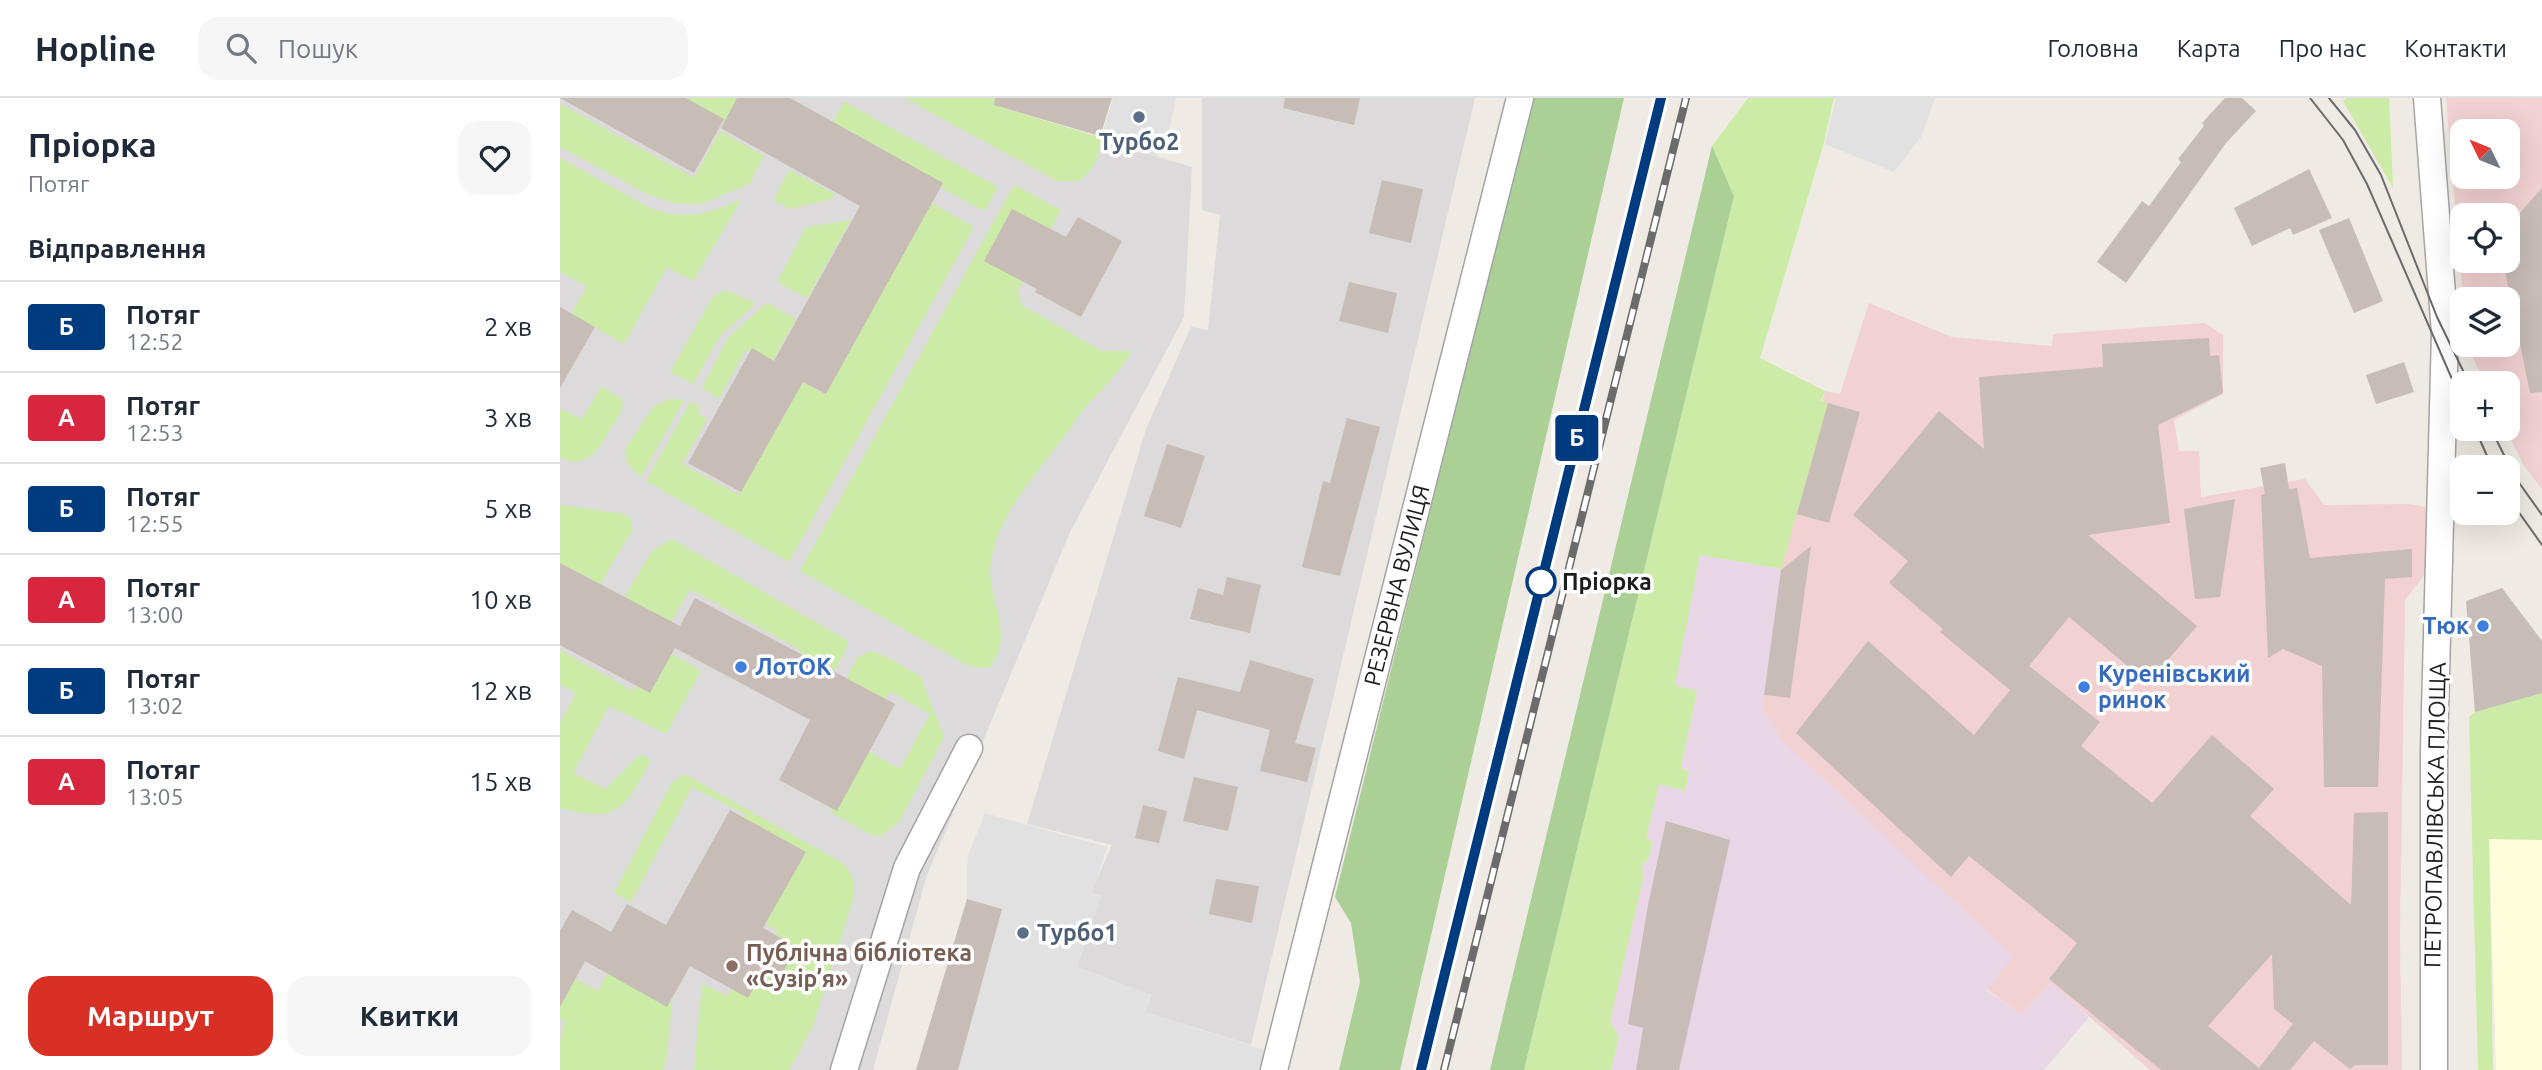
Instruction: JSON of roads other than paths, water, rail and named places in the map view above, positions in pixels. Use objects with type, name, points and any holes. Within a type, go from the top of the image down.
[{"type":"street","name":"РЕЗЕРВНА ВУЛИЦЯ","points":[[1273,1070],[1520,98]]},
{"type":"street","name":"ПЕТРОПАВЛІВСЬКА ПЛОЩА","points":[[2427,98],[2445,334],[2434,749],[2434,1070]]},
{"type":"street","points":[[844,1070],[907,868],[969,748]]},
{"type":"tram line","points":[[2310,98],[2343,140],[2367,184],[2450,374]]},
{"type":"tram line","points":[[2329,98],[2355,130],[2381,175],[2437,317],[2463,371]]},
{"type":"tram line","points":[[2480,441],[2487,455]]},
{"type":"tram line","points":[[2497,441],[2515,477],[2542,515]]},
{"type":"tram line","points":[[2520,514],[2542,545]]},
{"type":"railway","points":[[1421,1070],[1661,98]]},
{"type":"railway","points":[[1444,1070],[1686,98]]},
{"type":"train","name":"Б","points":[[1421,1070],[1661,98]]},
{"type":"place","name":"Турбо2","points":[[1139,117]]},
{"type":"place","name":"Пріорка","points":[[1541,582]]},
{"type":"place","name":"Тюк","points":[[2483,626]]},
{"type":"place","name":"ЛотОК","points":[[741,667]]},
{"type":"place","name":"Куренівський ринок","points":[[2084,687]]},
{"type":"place","name":"Турбо1","points":[[1023,933]]},
{"type":"place","name":"Публічна бібліотека «Сузір’я»","points":[[732,966]]}]
